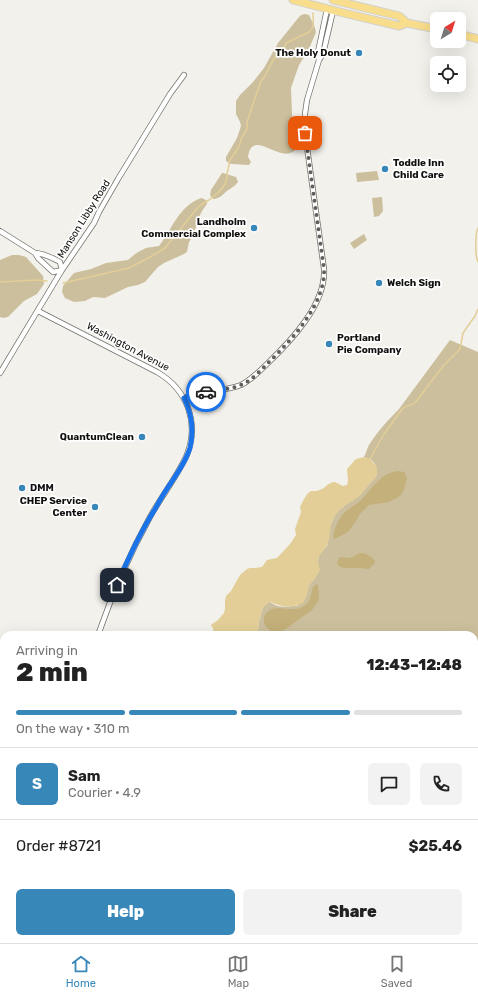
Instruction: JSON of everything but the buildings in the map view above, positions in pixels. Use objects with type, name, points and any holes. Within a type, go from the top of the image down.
[{"type":"main road","points":[[293,0],[399,26],[407,22]]},
{"type":"main road","points":[[330,10],[333,0],[399,16],[407,22],[430,27]]},
{"type":"main road","points":[[353,0],[388,10],[391,14]]},
{"type":"main road","points":[[466,36],[478,39]]},
{"type":"street","points":[[184,398],[237,386],[252,378],[292,339],[319,297],[324,280],[324,269],[305,133],[305,111],[318,60],[318,52],[330,10]]},
{"type":"street","name":"Manson Libby Road","points":[[0,372],[62,270],[94,223],[118,179],[170,94],[184,75]]},
{"type":"street","points":[[0,231],[35,253],[38,258],[53,272],[62,270],[60,262],[47,255],[35,253]]},
{"type":"street","name":"Washington Avenue","points":[[38,311],[169,379],[184,398],[192,421],[192,435],[189,451],[184,463],[155,508],[140,536],[117,585],[99,631]]},
{"type":"shaded area","points":[[305,14],[309,15],[316,32],[308,51],[299,65],[291,88],[295,150],[289,153],[282,153],[255,145],[251,149],[248,157],[251,162],[249,165],[231,164],[226,161],[226,157],[237,138],[241,126],[236,114],[236,101],[264,68],[278,43],[299,17]]},
{"type":"shaded area","points":[[377,171],[379,180],[357,182],[356,173]]},
{"type":"shaded area","points":[[222,173],[236,177],[238,182],[220,197],[213,199],[210,195],[211,190]]},
{"type":"shaded area","points":[[382,197],[383,211],[379,216],[374,217],[372,198]]},
{"type":"shaded area","points":[[201,198],[207,201],[207,204],[199,217],[193,236],[189,242],[187,252],[158,267],[145,282],[128,287],[105,298],[93,297],[85,301],[74,302],[65,298],[62,292],[63,286],[74,273],[91,269],[106,263],[128,260],[146,248],[159,246],[181,212],[187,206]]},
{"type":"shaded area","points":[[364,234],[367,240],[354,249],[350,243]]},
{"type":"shaded area","points":[[12,255],[26,257],[43,276],[44,284],[37,294],[24,301],[8,317],[3,318],[0,317],[0,260]]},
{"type":"shaded area","points":[[450,340],[478,352],[478,631],[257,631],[263,607],[269,602],[286,607],[297,606],[309,585],[315,578],[319,555],[327,546],[329,529],[337,512],[359,496],[377,475],[374,463],[364,457],[369,445],[383,426],[399,409]]},
{"type":"shaded area","points":[[364,457],[370,459],[377,467],[377,476],[361,494],[339,510],[334,517],[327,545],[318,558],[320,570],[309,585],[307,595],[303,603],[288,606],[269,602],[263,607],[257,631],[214,631],[211,625],[224,613],[226,596],[231,591],[240,575],[247,569],[262,567],[267,560],[277,558],[296,535],[295,529],[301,512],[300,507],[308,493],[324,488],[333,482],[343,486],[347,485],[347,469],[356,459]]},
{"type":"shaded area","points":[[397,471],[404,472],[407,478],[404,490],[400,496],[389,502],[369,505],[360,514],[348,532],[335,539],[333,537],[335,529],[343,514],[361,500],[377,482],[386,475]]},
{"type":"shaded area","points":[[360,553],[368,555],[375,561],[369,569],[346,568],[337,564],[340,557],[350,558]]},
{"type":"shaded area","points":[[317,584],[318,585],[319,600],[312,610],[282,631],[270,631],[266,627],[264,618],[267,612],[278,608],[296,609],[304,606],[309,600],[313,587]]},
{"type":"waterway","points":[[63,283],[129,268],[152,256],[165,248],[199,206],[219,192],[225,184],[230,160],[237,150],[247,129],[247,122],[261,81],[276,56],[284,50],[286,43],[311,30],[313,24],[313,13]]},
{"type":"waterway","points":[[478,228],[476,235],[476,255],[478,262]]},
{"type":"waterway","points":[[0,282],[37,280],[47,281]]},
{"type":"waterway","points":[[370,459],[384,434],[403,408],[415,403],[443,366],[460,349],[463,333],[478,309]]},
{"type":"way so far","points":[[206,392],[237,386],[252,378],[292,339],[306,319],[321,292],[324,280],[324,269],[317,210],[305,133]]},
{"type":"place","name":"The Holy Donut","points":[[359,53]]},
{"type":"place","name":"Toddle Inn Child Care","points":[[385,169]]},
{"type":"place","name":"Landholm Commercial Complex","points":[[254,228]]},
{"type":"place","name":"Welch Sign","points":[[379,283]]},
{"type":"place","name":"Portland Pie Company","points":[[329,344]]},
{"type":"place","name":"QuantumClean","points":[[142,437]]},
{"type":"place","name":"DMM","points":[[22,488]]},
{"type":"place","name":"CHEP Service Center","points":[[95,507]]},
{"type":"route","points":[[117,585],[132,551],[149,519],[184,463],[189,451],[192,439],[192,421],[184,398],[206,392]]}]
